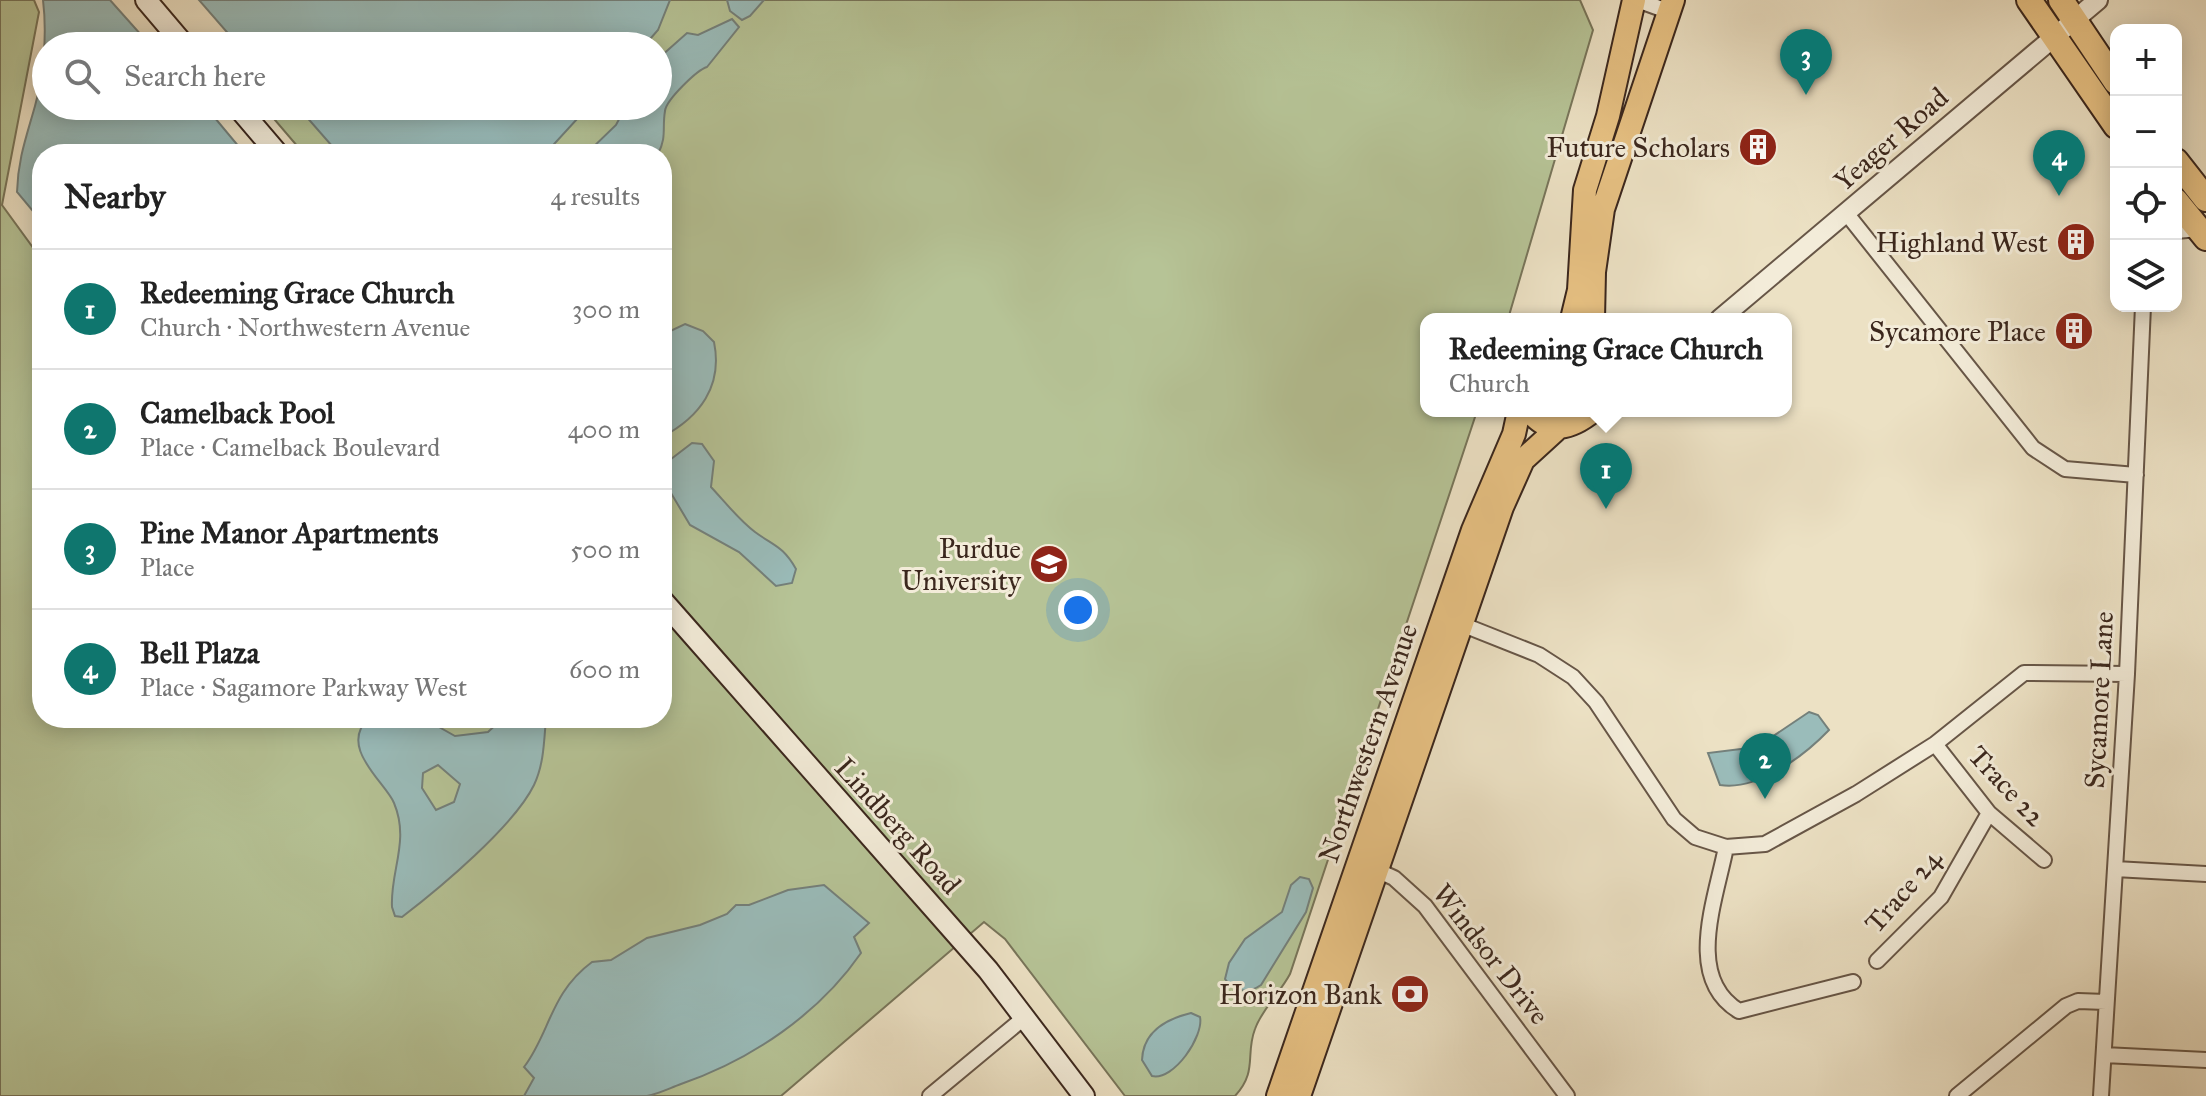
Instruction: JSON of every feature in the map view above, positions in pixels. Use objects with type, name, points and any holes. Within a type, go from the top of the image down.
[{"type":"highway","points":[[2029,0],[2110,118]]},
{"type":"highway","points":[[2067,10],[2110,73]]},
{"type":"highway","points":[[2182,168],[2206,199]]},
{"type":"highway","points":[[2182,212],[2193,233]]},
{"type":"main road","points":[[146,0],[173,32]]},
{"type":"main road","points":[[1573,313],[1579,290],[1585,190],[1608,116],[1635,0]]},
{"type":"main road","points":[[1593,313],[1594,272],[1603,209],[1671,6]]},
{"type":"main road","points":[[249,120],[269,144]]},
{"type":"main road","name":"Northwestern Avenue","points":[[1299,1096],[1368,866],[1450,625],[1495,473],[1514,434],[1518,417]]},
{"type":"main road","points":[[1536,417],[1543,424],[1558,428]]},
{"type":"main road","name":"Northwestern Avenue","points":[[1450,625],[1520,466],[1533,448],[1558,428],[1574,424],[1584,417]]},
{"type":"main road","name":"Lindberg Road","points":[[672,611],[913,883],[1025,1017],[1084,1096]]},
{"type":"main road","name":"Northwestern Avenue","points":[[1278,1096],[1368,866]]},
{"type":"street","points":[[1635,0],[1671,6]]},
{"type":"street","name":"Yeager Road","points":[[1727,313],[2053,38],[2067,10],[2098,0]]},
{"type":"street","points":[[1847,214],[2033,448],[2065,469],[2136,475]]},
{"type":"street","name":"Sycamore Lane","points":[[2101,1096],[2127,674],[2143,312]]},
{"type":"street","points":[[1450,625],[1502,647],[1507,644],[1552,662],[1573,677],[1596,702],[1674,819],[1695,837],[1726,847],[1765,844],[1897,770],[1935,744],[2024,673],[2127,674]]},
{"type":"street","name":"Trace 22","points":[[1935,744],[1989,813],[2044,860]]},
{"type":"street","name":"Trace 24","points":[[1877,961],[1941,897],[1989,813]]},
{"type":"street","points":[[1726,847],[1707,963],[1716,993],[1739,1011],[1853,982]]},
{"type":"street","name":"Windsor Drive","points":[[1368,866],[1409,890],[1425,906],[1567,1096]]},
{"type":"street","points":[[2115,869],[2206,874]]},
{"type":"street","points":[[1957,1096],[2066,1006],[2078,1001],[2106,1002]]},
{"type":"street","points":[[930,1096],[1025,1017]]},
{"type":"street","points":[[2104,1055],[2206,1060]]},
{"type":"green space","name":"Purdue University","points":[[0,0],[34,0],[39,12],[35,32],[32,32],[32,49],[2,205],[32,246],[32,728],[672,728],[672,144],[295,144],[275,120],[672,120],[672,32],[635,32],[665,0],[1580,0],[1593,30],[1510,313],[1420,313],[1420,417],[1475,417],[1290,974],[1258,1022],[1252,1038],[1249,1071],[1235,1096],[1125,1096],[1005,939],[984,922],[781,1096],[0,1096]]},
{"type":"water","points":[[43,0],[110,0],[139,32],[45,32]]},
{"type":"water","points":[[199,0],[670,0],[656,32],[227,32]]},
{"type":"water","points":[[727,0],[764,0],[750,16],[742,20],[730,11]]},
{"type":"water","points":[[732,19],[739,27],[707,67],[672,99],[672,46],[687,33],[698,35]]},
{"type":"water","points":[[32,117],[32,120],[217,120],[237,144],[32,144],[32,210],[17,192],[21,159]]},
{"type":"water","points":[[309,120],[576,120],[554,144],[330,144]]},
{"type":"water","points":[[619,120],[664,120],[661,144],[596,144]]},
{"type":"water","points":[[685,324],[703,331],[714,342],[716,358],[712,386],[706,398],[698,410],[672,431],[672,330]]},
{"type":"water","points":[[692,443],[702,444],[714,461],[711,487],[743,522],[791,561],[796,569],[792,583],[776,586],[739,552],[690,525],[672,495],[672,458]]},
{"type":"water","points":[[1809,712],[1818,715],[1829,730],[1807,750],[1765,777],[1750,783],[1720,785],[1708,753],[1757,747]]},
{"type":"water","points":[[362,728],[441,728],[455,736],[488,732],[492,728],[545,728],[540,769],[524,801],[475,856],[402,917],[395,916],[392,907],[400,843],[398,817],[394,803],[366,764],[358,741]],"holes":[[[438,765],[460,784],[454,802],[436,810],[422,788],[423,773]]]},
{"type":"water","points":[[1300,877],[1309,879],[1313,888],[1306,912],[1261,985],[1246,990],[1233,987],[1225,979],[1229,963],[1245,939],[1282,912],[1291,885]]},
{"type":"water","points":[[824,885],[869,923],[854,937],[861,953],[825,996],[782,1032],[733,1062],[647,1096],[524,1096],[534,1078],[524,1067],[567,987],[592,962],[611,960],[647,938],[700,925],[727,914],[736,905],[749,905],[788,890]]},
{"type":"water","points":[[1191,1013],[1200,1017],[1200,1025],[1186,1056],[1169,1072],[1152,1076],[1142,1060],[1151,1034],[1165,1023]]},
{"type":"place","name":"Pine Manor Apartments","points":[[1806,95]]},
{"type":"place","name":"Future Scholars","points":[[1758,147]]},
{"type":"place","name":"Bell Plaza","points":[[2059,196]]},
{"type":"place","name":"Highland West","points":[[2076,242]]},
{"type":"place","name":"Sycamore Place","points":[[2074,331]]},
{"type":"place","name":"Redeeming Grace Church","points":[[1606,509]]},
{"type":"place","name":"Purdue University","points":[[1049,564]]},
{"type":"place","name":"Camelback Pool","points":[[1765,799]]},
{"type":"place","name":"Horizon Bank","points":[[1410,994]]}]
